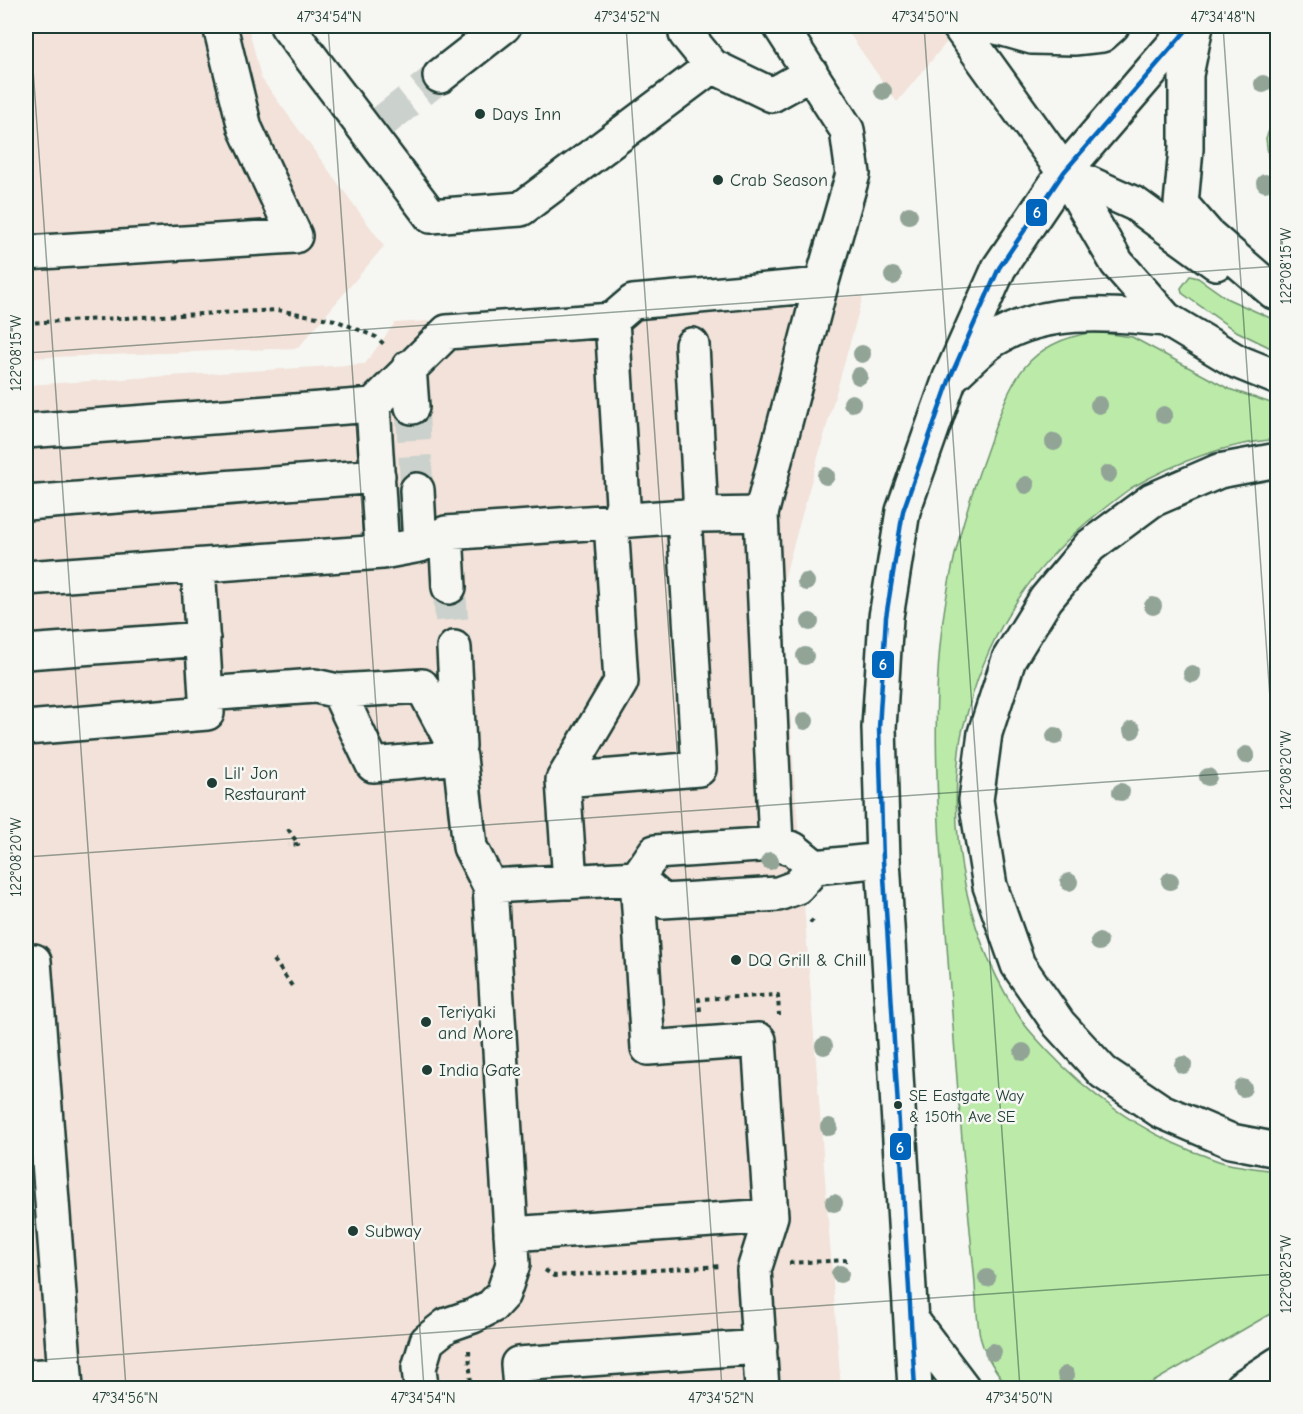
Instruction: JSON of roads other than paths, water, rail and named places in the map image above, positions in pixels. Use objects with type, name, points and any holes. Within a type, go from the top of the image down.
[{"type":"main road","points":[[26,253],[295,236],[245,128],[220,26]]},
{"type":"main road","points":[[287,26],[375,127],[431,216],[521,209],[712,66]]},
{"type":"main road","points":[[440,76],[504,26]]},
{"type":"main road","points":[[776,844],[761,514],[821,285],[853,174],[847,130],[780,26]]},
{"type":"main road","points":[[959,26],[1064,172],[1117,262],[1166,319],[1236,361],[1278,378]]},
{"type":"main road","points":[[993,26],[1032,37],[1074,38],[1102,35],[1112,26]]},
{"type":"main road","points":[[915,1389],[883,860],[879,728],[886,617],[903,511],[950,378],[999,268],[1064,172],[1190,26]]},
{"type":"main road","points":[[1196,26],[1186,75],[1186,148],[1181,204],[1208,235],[1276,292]]},
{"type":"main road","points":[[686,33],[712,66],[772,95],[811,73]]},
{"type":"main road","points":[[1064,172],[1135,204],[1213,262],[1276,292]]},
{"type":"main road","points":[[26,431],[373,405],[447,332],[612,320],[633,302],[821,285]]},
{"type":"main road","points":[[950,378],[994,339],[1029,324],[1063,315],[1122,315],[1166,319]]},
{"type":"main road","points":[[570,882],[563,780],[621,682],[612,537],[623,504],[612,320]]},
{"type":"main road","points":[[563,780],[699,769],[692,516],[692,345]]},
{"type":"main road","points":[[410,367],[412,407]]},
{"type":"main road","points":[[373,405],[382,552]]},
{"type":"main road","points":[[1278,460],[1219,471],[1152,500],[1090,546],[1046,599],[1009,659],[986,733],[976,800],[990,886],[1018,965],[1059,1024],[1103,1072],[1161,1111],[1231,1141],[1278,1150]]},
{"type":"main road","points":[[26,503],[378,476]]},
{"type":"main road","points":[[417,490],[450,587]]},
{"type":"main road","points":[[26,578],[382,552],[433,539],[618,521],[761,514]]},
{"type":"main road","points":[[26,728],[207,713],[198,566]]},
{"type":"main road","points":[[26,652],[203,639]]},
{"type":"main road","points":[[409,1387],[419,1368],[427,1341],[447,1325],[473,1316],[492,1306],[503,1294],[513,1263],[490,886],[470,846],[460,757],[454,648]]},
{"type":"main road","points":[[206,694],[315,686],[338,691],[422,686],[460,757]]},
{"type":"main road","points":[[338,691],[373,765],[460,757]]},
{"type":"main road","points":[[762,1389],[754,1270],[771,1216],[759,1040],[648,1048],[637,878],[655,852],[776,844],[794,849],[815,867]]},
{"type":"main road","points":[[490,886],[637,878],[663,901],[755,896],[778,894],[797,887],[815,867],[883,860]]},
{"type":"main road","points":[[26,1377],[66,1382],[31,999],[34,960]]},
{"type":"main road","points":[[511,1233],[771,1216]]},
{"type":"main road","points":[[911,1319],[963,1389]]},
{"type":"main road","points":[[520,1389],[518,1364],[760,1347]]},
{"type":"main road","points":[[1241,1389],[1278,1364]]},
{"type":"tunnel","points":[[382,122],[440,76]]},
{"type":"tunnel","points":[[412,407],[417,490]]},
{"type":"tunnel","points":[[449,587],[454,648]]},
{"type":"place","name":"Days Inn","points":[[480,114]]},
{"type":"place","name":"Crab Season","points":[[718,180]]},
{"type":"place","name":"Lil' Jon Restaurant","points":[[212,783]]},
{"type":"place","name":"DQ Grill & Chill","points":[[736,960]]},
{"type":"place","name":"Teriyaki and More","points":[[426,1022]]},
{"type":"place","name":"India Gate","points":[[427,1070]]},
{"type":"place","name":"SE Eastgate Way & 150th Ave SE","points":[[898,1105]]},
{"type":"place","name":"Subway","points":[[353,1231]]}]
